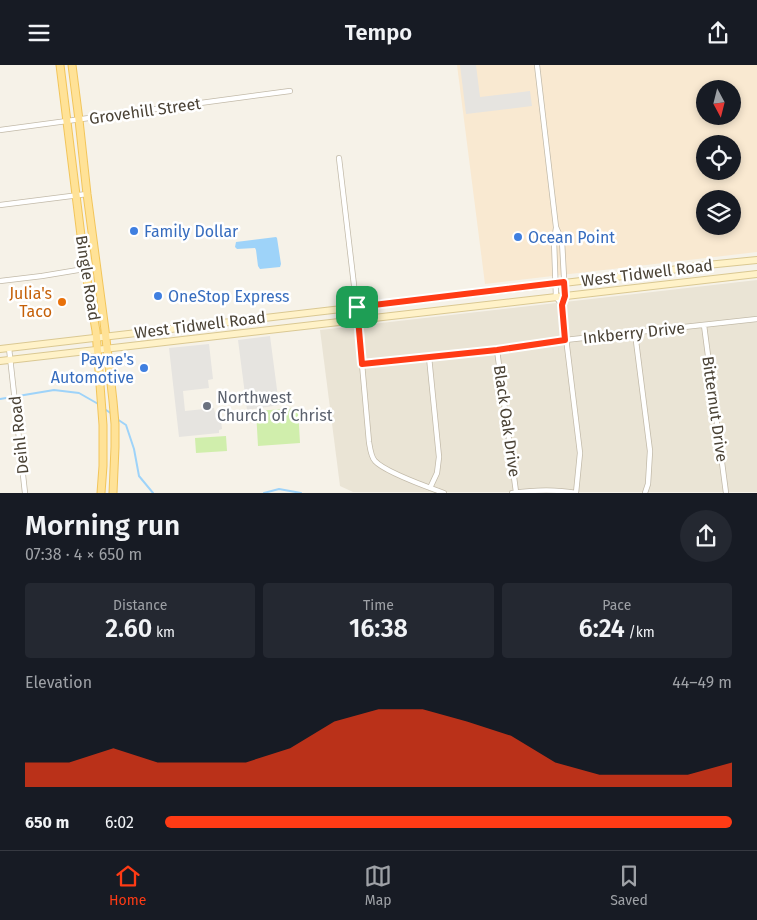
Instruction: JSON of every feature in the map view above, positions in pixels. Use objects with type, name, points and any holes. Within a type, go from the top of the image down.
[{"type":"main road","name":"Bingle Road","points":[[60,65],[85,268],[96,338],[101,390],[103,432],[101,493]]},
{"type":"main road","name":"Bingle Road","points":[[72,65],[113,401],[115,435],[113,493]]},
{"type":"main road","name":"West Tidwell Road","points":[[0,349],[757,260]]},
{"type":"main road","points":[[696,266],[699,280]]},
{"type":"main road","name":"West Tidwell Road","points":[[0,361],[757,274]]},
{"type":"main road","points":[[265,317],[266,330]]},
{"type":"main road","points":[[198,325],[200,338]]},
{"type":"main road","points":[[103,466],[114,467]]},
{"type":"street","points":[[537,65],[556,227],[554,241],[556,297],[562,305]]},
{"type":"street","name":"Grovehill Street","points":[[0,130],[290,91]]},
{"type":"street","points":[[339,158],[357,307],[369,443],[374,460],[383,467],[444,493]]},
{"type":"street","points":[[0,205],[87,194]]},
{"type":"street","points":[[512,493],[543,490],[576,492],[580,453],[562,305],[565,296],[562,241],[556,227]]},
{"type":"street","points":[[0,281],[96,267]]},
{"type":"street","name":"Inkberry Drive","points":[[362,364],[757,319]]},
{"type":"street","name":"Bitternut Drive","points":[[704,325],[726,493]]},
{"type":"street","points":[[635,333],[650,451],[648,484],[645,493]]},
{"type":"street","name":"Deihl Road","points":[[9,348],[25,493]]},
{"type":"street","name":"Black Oak Drive","points":[[497,350],[516,492]]},
{"type":"street","points":[[429,357],[439,457],[437,473],[430,488]]},
{"type":"shaded area","points":[[457,65],[757,65],[757,252],[485,284]]},
{"type":"shaded area","points":[[460,65],[476,65],[480,97],[530,91],[532,106],[466,114]]},
{"type":"shaded area","points":[[757,280],[757,492],[353,492],[340,486],[320,330]]},
{"type":"shaded area","points":[[270,336],[279,405],[247,410],[238,340]]},
{"type":"shaded area","points":[[209,344],[213,379],[208,380],[209,388],[183,391],[185,411],[214,408],[215,413],[220,412],[222,429],[219,430],[219,433],[179,437],[169,348]]},
{"type":"green space","points":[[298,408],[300,443],[258,446],[256,411]]},
{"type":"green space","points":[[226,436],[227,451],[196,453],[195,438]]},
{"type":"water","points":[[276,237],[280,267],[260,269],[255,248],[237,249],[235,247],[236,242]]},
{"type":"waterway","points":[[0,399],[54,390],[79,393],[100,405]]},
{"type":"waterway","points":[[103,408],[112,414]]},
{"type":"waterway","points":[[117,419],[126,425],[134,449],[139,476],[153,493]]},
{"type":"waterway","points":[[264,493],[279,489],[301,493]]},
{"type":"place","name":"Family Dollar","points":[[134,231]]},
{"type":"place","name":"Ocean Point","points":[[518,237]]},
{"type":"place","name":"OneStop Express","points":[[158,296]]},
{"type":"place","name":"Julia's Taco","points":[[62,302]]},
{"type":"place","name":"Payne's Automotive","points":[[144,368]]},
{"type":"place","name":"Northwest Church of Christ","points":[[207,406]]},
{"type":"route","points":[[564,282],[565,296],[562,305],[565,340],[497,350],[362,364],[357,307],[564,282]]}]
